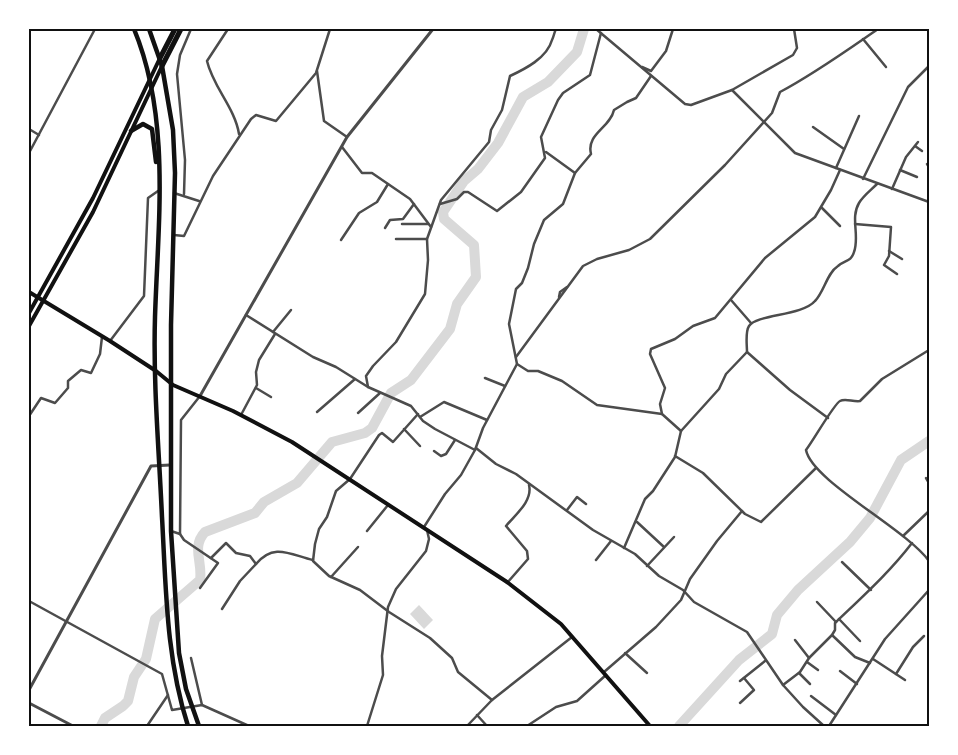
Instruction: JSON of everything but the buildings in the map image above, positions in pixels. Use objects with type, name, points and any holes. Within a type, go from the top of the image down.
[{"type":"highway","points":[[134,29],[149,77],[157,123],[156,371],[166,595],[174,671],[188,726]]},
{"type":"highway","points":[[149,29],[162,66],[173,130],[174,235],[171,325],[173,385],[170,465],[171,531],[182,671],[199,726]]},
{"type":"highway","points":[[160,58],[175,29]]},
{"type":"highway","points":[[162,66],[181,29]]},
{"type":"highway","points":[[131,131],[143,124],[152,129],[158,191]]},
{"type":"main road","points":[[29,313],[93,198],[149,77],[160,58]]},
{"type":"main road","points":[[29,326],[97,203],[162,66]]},
{"type":"main road","points":[[29,292],[110,341],[156,371],[173,385],[241,415],[315,456],[507,583],[550,615],[605,673],[650,726]]},
{"type":"street","points":[[29,153],[95,29]]},
{"type":"street","points":[[184,194],[185,160],[178,74],[180,55],[191,29]]},
{"type":"street","points":[[228,29],[207,61],[214,82],[237,124],[239,135]]},
{"type":"street","points":[[174,235],[184,236],[199,201],[239,135],[256,115],[276,122],[317,69],[330,29]]},
{"type":"street","points":[[200,588],[218,563],[194,544],[184,540],[180,534],[181,420],[200,396],[347,137],[433,29]]},
{"type":"street","points":[[368,387],[366,376],[396,342],[425,294],[428,260],[427,239],[440,204],[453,183],[489,142],[491,130],[502,110],[510,76],[528,68],[543,54],[552,41],[556,29]]},
{"type":"street","points":[[596,29],[685,104],[691,106],[732,90],[793,55],[797,48],[794,29]]},
{"type":"street","points":[[640,67],[651,71],[666,51],[673,29]]},
{"type":"street","points":[[516,357],[584,266],[590,262],[629,250],[650,239],[725,165],[772,112],[780,92],[804,80],[820,67],[878,29]]},
{"type":"street","points":[[440,204],[457,199],[464,192],[468,192],[497,211],[521,192],[546,158],[541,137],[563,93],[590,75],[601,33]]},
{"type":"street","points":[[863,39],[886,67]]},
{"type":"street","points":[[863,179],[908,87],[929,66]]},
{"type":"street","points":[[317,69],[324,121],[347,137]]},
{"type":"street","points":[[367,726],[383,675],[382,656],[389,612],[388,607],[396,589],[426,551],[429,539],[425,529],[476,449],[487,420],[517,364],[509,324],[516,289],[522,282],[528,268],[534,244],[544,220],[563,204],[575,173],[588,160],[591,154],[589,146],[591,141],[612,117],[614,110],[636,98],[651,76]]},
{"type":"street","points":[[732,90],[795,153],[929,202]]},
{"type":"street","points":[[836,168],[859,116]]},
{"type":"street","points":[[813,127],[844,149]]},
{"type":"street","points":[[29,129],[39,135]]},
{"type":"street","points":[[892,189],[906,157],[918,142]]},
{"type":"street","points":[[915,146],[922,151]]},
{"type":"street","points":[[342,147],[362,173],[372,173],[414,204],[431,227]]},
{"type":"street","points":[[546,152],[575,173]]},
{"type":"street","points":[[662,414],[660,404],[665,388],[650,354],[651,349],[675,339],[693,326],[712,320],[765,258],[806,227],[822,208],[840,170]]},
{"type":"street","points":[[900,170],[917,177]]},
{"type":"street","points":[[341,240],[359,213],[377,202],[388,184]]},
{"type":"street","points":[[624,548],[627,537],[637,522],[645,499],[653,491],[675,456],[680,430],[719,389],[726,374],[747,352],[747,328],[751,323],[774,315],[784,316],[815,301],[837,266],[848,262],[852,256],[856,240],[854,215],[860,201],[877,184]]},
{"type":"street","points":[[110,341],[144,296],[148,198],[158,191]]},
{"type":"street","points":[[174,192],[184,194],[199,201]]},
{"type":"street","points":[[385,228],[390,220],[403,219],[414,204]]},
{"type":"street","points":[[822,208],[840,226]]},
{"type":"street","points":[[402,224],[429,224]]},
{"type":"street","points":[[855,224],[891,227],[889,256],[884,265],[897,274]]},
{"type":"street","points":[[396,239],[427,239]]},
{"type":"street","points":[[889,251],[902,260]]},
{"type":"street","points":[[731,300],[751,323]]},
{"type":"street","points":[[241,415],[256,388],[258,379],[256,372],[259,360],[274,333],[291,310]]},
{"type":"street","points":[[246,315],[368,387],[411,406],[419,416],[435,429],[454,440],[476,449],[496,464],[516,474],[683,590],[694,602],[747,632],[754,639],[765,661],[783,685],[824,726]]},
{"type":"street","points":[[29,416],[41,398],[55,403],[68,388],[68,381],[81,370],[92,374],[100,354],[102,337]]},
{"type":"street","points":[[929,350],[882,379],[860,401],[840,401],[834,406],[806,450],[807,456],[816,468],[912,543],[929,561]]},
{"type":"street","points":[[747,352],[790,390],[828,418]]},
{"type":"street","points":[[517,364],[528,371],[538,371],[562,381],[598,405],[662,414],[680,430]]},
{"type":"street","points":[[485,378],[505,386]]},
{"type":"street","points":[[317,412],[355,379]]},
{"type":"street","points":[[256,388],[271,397]]},
{"type":"street","points":[[358,412],[380,393]]},
{"type":"street","points":[[313,560],[319,529],[327,517],[336,491],[350,479],[379,435],[382,433],[393,442],[419,416],[444,402],[487,420]]},
{"type":"street","points":[[404,429],[420,446]]},
{"type":"street","points":[[434,451],[441,456],[446,454],[454,440]]},
{"type":"street","points":[[675,456],[703,473],[742,511],[761,522],[816,468]]},
{"type":"street","points":[[29,690],[64,622],[151,466],[170,465]]},
{"type":"street","points":[[926,478],[929,483]]},
{"type":"street","points":[[507,583],[528,558],[527,551],[506,526],[527,500],[530,490],[529,484]]},
{"type":"street","points":[[567,510],[577,497],[586,504]]},
{"type":"street","points":[[367,531],[388,504]]},
{"type":"street","points":[[527,726],[556,708],[577,701],[626,653],[656,627],[681,600],[683,590],[717,541],[742,511]]},
{"type":"street","points":[[903,536],[929,511]]},
{"type":"street","points":[[637,522],[664,547]]},
{"type":"street","points":[[171,531],[180,534]]},
{"type":"street","points":[[646,566],[674,537]]},
{"type":"street","points":[[596,560],[611,541]]},
{"type":"street","points":[[211,558],[226,543],[236,553],[250,556],[256,564]]},
{"type":"street","points":[[783,685],[799,673],[808,660],[832,635],[838,620],[871,590],[912,543]]},
{"type":"street","points":[[331,578],[358,547]]},
{"type":"street","points":[[222,609],[240,581],[264,555],[281,552],[313,560],[331,578],[360,590],[437,644],[452,658],[458,672],[492,700]]},
{"type":"street","points":[[842,562],[871,590]]},
{"type":"street","points":[[829,726],[885,639],[929,590]]},
{"type":"street","points":[[29,601],[64,622],[162,674],[172,710],[202,705],[249,726]]},
{"type":"street","points":[[817,602],[860,642]]},
{"type":"street","points":[[832,635],[856,657],[870,663]]},
{"type":"street","points":[[896,674],[913,647],[924,636]]},
{"type":"street","points":[[467,726],[492,700],[572,637]]},
{"type":"street","points":[[795,640],[808,660],[818,670]]},
{"type":"street","points":[[626,653],[647,673]]},
{"type":"street","points":[[191,658],[202,705]]},
{"type":"street","points":[[873,659],[905,680]]},
{"type":"street","points":[[740,681],[765,661]]},
{"type":"street","points":[[638,671],[641,668]]},
{"type":"street","points":[[840,671],[857,684]]},
{"type":"street","points":[[799,673],[810,684]]},
{"type":"street","points":[[740,702],[754,690],[744,678]]},
{"type":"street","points":[[147,726],[168,695]]},
{"type":"street","points":[[811,696],[836,715]]},
{"type":"street","points":[[29,703],[73,726]]},
{"type":"street","points":[[477,716],[487,726]]},
{"type":"shaded area","points":[[419,605],[433,620],[424,629],[410,614]]},
{"type":"waterway","points":[[101,726],[105,718],[128,701],[134,677],[146,659],[155,619],[200,580],[198,549],[205,532],[255,513],[264,502],[297,483],[332,442],[365,433],[372,428],[391,393],[411,380],[450,329],[457,304],[476,277],[474,245],[444,219],[443,212],[464,181],[478,169],[498,143],[523,97],[548,82],[577,52],[584,29]]},
{"type":"waterway","points":[[679,726],[739,660],[772,634],[777,615],[798,590],[850,542],[870,518],[901,460],[929,441]]}]
